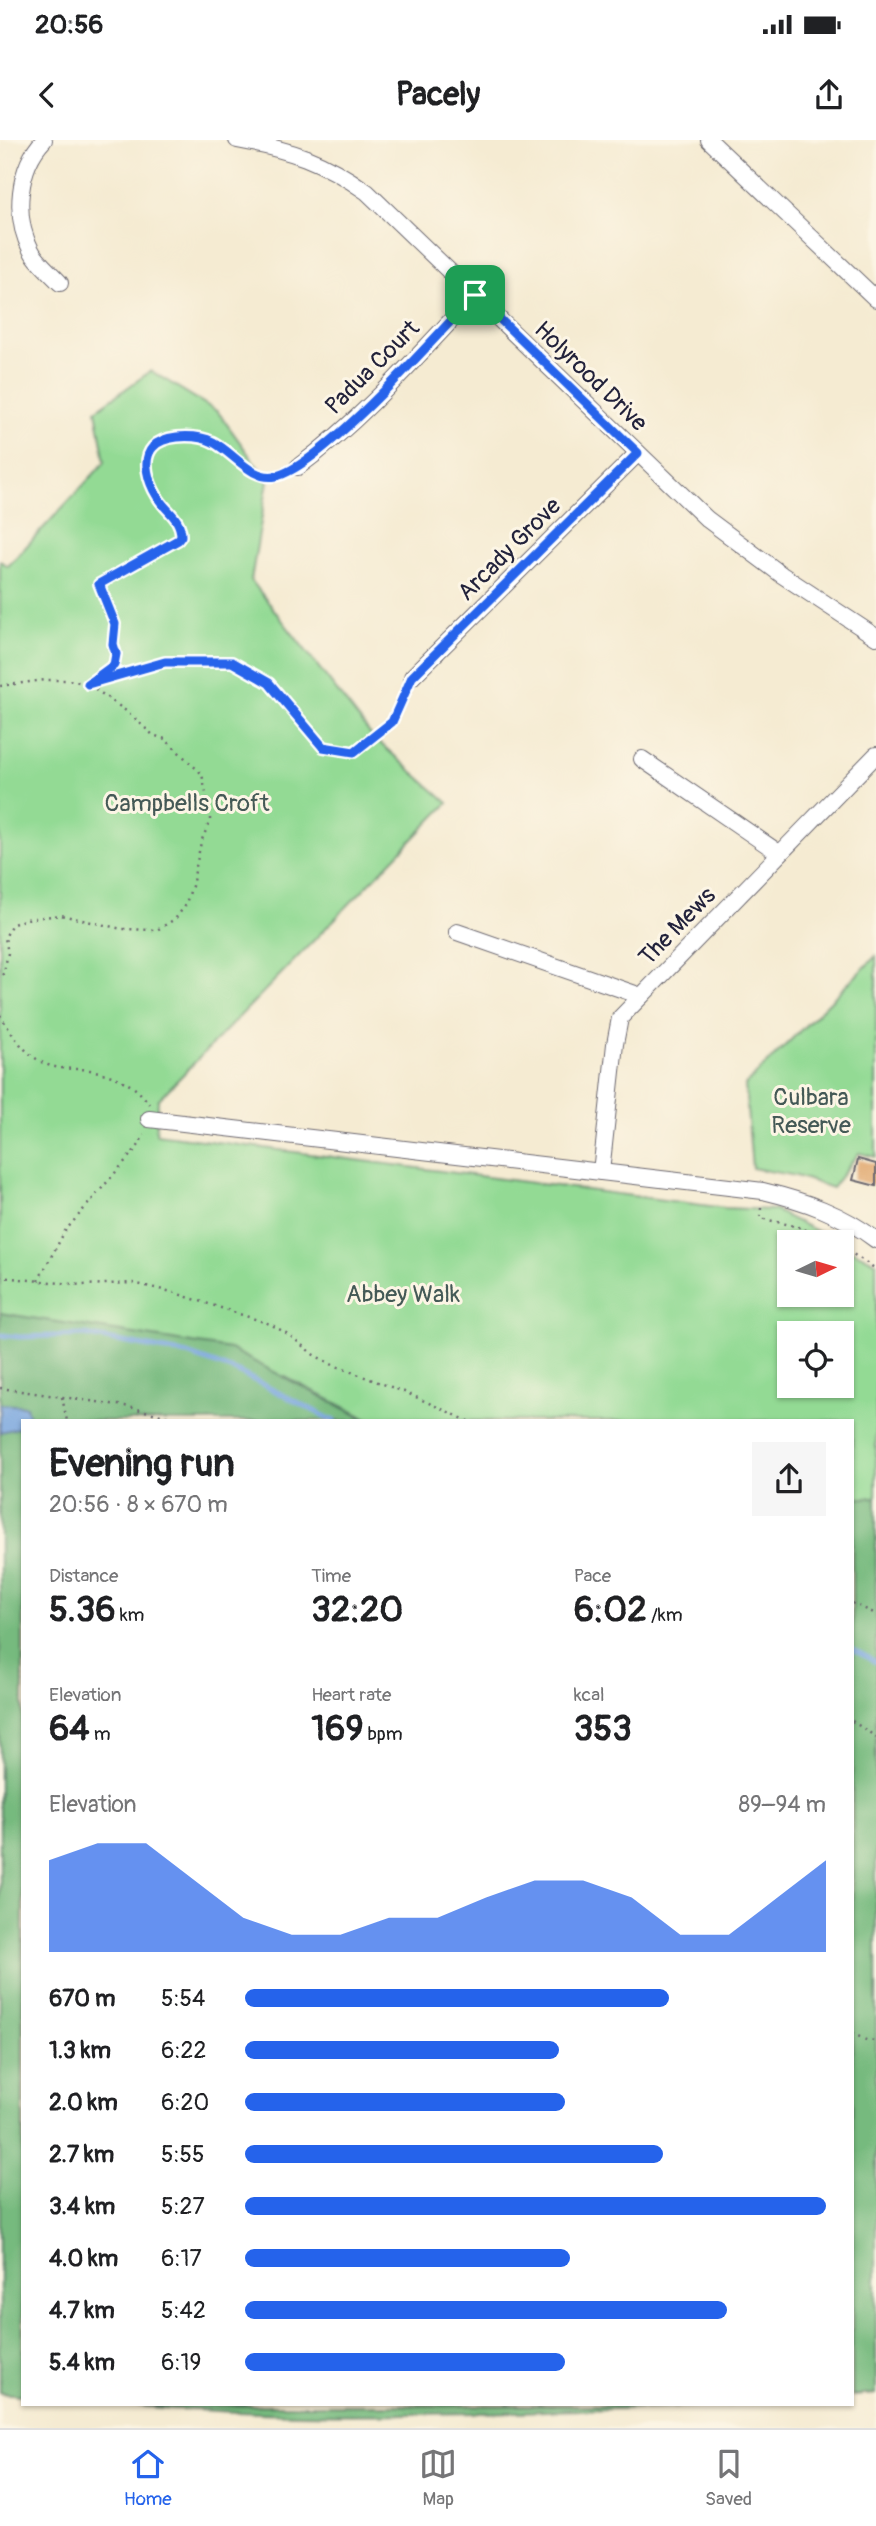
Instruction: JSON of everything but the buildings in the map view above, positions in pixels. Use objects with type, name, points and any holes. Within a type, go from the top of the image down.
[{"type":"street","points":[[44,140],[33,152],[21,184],[23,223],[31,250],[60,283]]},
{"type":"street","name":"Holyrood Drive","points":[[237,140],[314,160],[344,175],[367,192],[707,519],[782,575],[876,636]]},
{"type":"street","points":[[709,140],[876,299]]},
{"type":"street","name":"Padua Court","points":[[298,467],[321,450],[370,404],[475,295]]},
{"type":"street","name":"Arcady Grove","points":[[412,677],[638,453]]},
{"type":"street","name":"The Mews","points":[[601,1172],[620,1018],[876,755]]},
{"type":"street","points":[[642,759],[779,853]]},
{"type":"street","points":[[457,932],[641,996]]},
{"type":"street","points":[[149,1119],[763,1191],[804,1200],[838,1215],[876,1240]]},
{"type":"path","points":[[88,684],[114,665],[116,654],[113,644],[115,624],[99,584],[181,536],[177,518],[157,496],[146,466],[152,447],[161,440],[195,437],[211,440],[260,477],[281,475],[298,467]]},
{"type":"path","points":[[88,684],[165,662],[232,662],[269,683],[323,747],[354,752],[392,722],[412,677]]},
{"type":"path","points":[[0,686],[45,680],[69,680],[88,684],[126,711],[153,735],[165,739],[202,774],[210,821],[201,842],[185,906],[175,919],[157,930],[122,929],[61,915],[26,919],[11,925],[5,938],[8,953],[0,979]]},
{"type":"path","points":[[0,1015],[19,1044],[46,1064],[112,1076],[137,1088],[149,1103],[149,1119],[140,1144],[65,1231],[38,1281]]},
{"type":"path","points":[[763,1191],[760,1218],[806,1230]]},
{"type":"path","points":[[854,1255],[876,1269]]},
{"type":"path","points":[[0,1277],[82,1285],[133,1283],[172,1292],[270,1324],[333,1365],[407,1393],[464,1419]]},
{"type":"path","points":[[0,1388],[125,1406],[176,1419]]},
{"type":"path","points":[[62,1397],[67,1419]]},
{"type":"path","points":[[854,1604],[876,1614]]},
{"type":"path","points":[[854,1722],[876,1737]]},
{"type":"path","points":[[854,2034],[876,2041]]},
{"type":"green space","points":[[151,371],[218,412],[268,481],[251,580],[372,736],[448,803],[158,1100],[156,1134],[725,1208],[774,1210],[814,1230],[777,1230],[777,1307],[854,1307],[854,1251],[876,1262],[876,2394],[854,2396],[854,1419],[368,1419],[285,1377],[365,1419],[21,1419],[21,2395],[0,2393],[0,561],[8,566],[105,462],[96,410]]},
{"type":"green space","name":"Culbara Reserve","points":[[876,956],[876,1157],[859,1153],[832,1188],[796,1176],[752,1168],[745,1085]]},
{"type":"green space","points":[[0,1313],[230,1349],[365,1419],[21,1419],[21,2395],[0,2393]]},
{"type":"green space","points":[[876,1497],[876,2394],[854,2396],[854,1499]]},
{"type":"green space","points":[[143,2406],[701,2406],[430,2414],[203,2410]]},
{"type":"water","points":[[0,1404],[26,1406],[29,1419],[21,1419],[21,1427],[0,1432]]},
{"type":"waterway","points":[[0,1335],[85,1335],[187,1354],[236,1371],[330,1419]]},
{"type":"waterway","points":[[854,1650],[876,1662]]},
{"type":"route","points":[[475,295],[638,453],[412,677],[392,722],[354,752],[323,747],[269,683],[232,662],[165,662],[88,684],[114,665],[116,654],[113,644],[115,624],[99,584],[181,536],[177,518],[157,496],[146,466],[152,447],[161,440],[195,437],[211,440],[260,477],[281,475],[298,467],[321,450],[370,404],[475,295]]},
{"type":"park label","name":"Campbells Croft","points":[[187,803]]},
{"type":"park label","name":"Abbey Walk","points":[[403,1294]]}]
